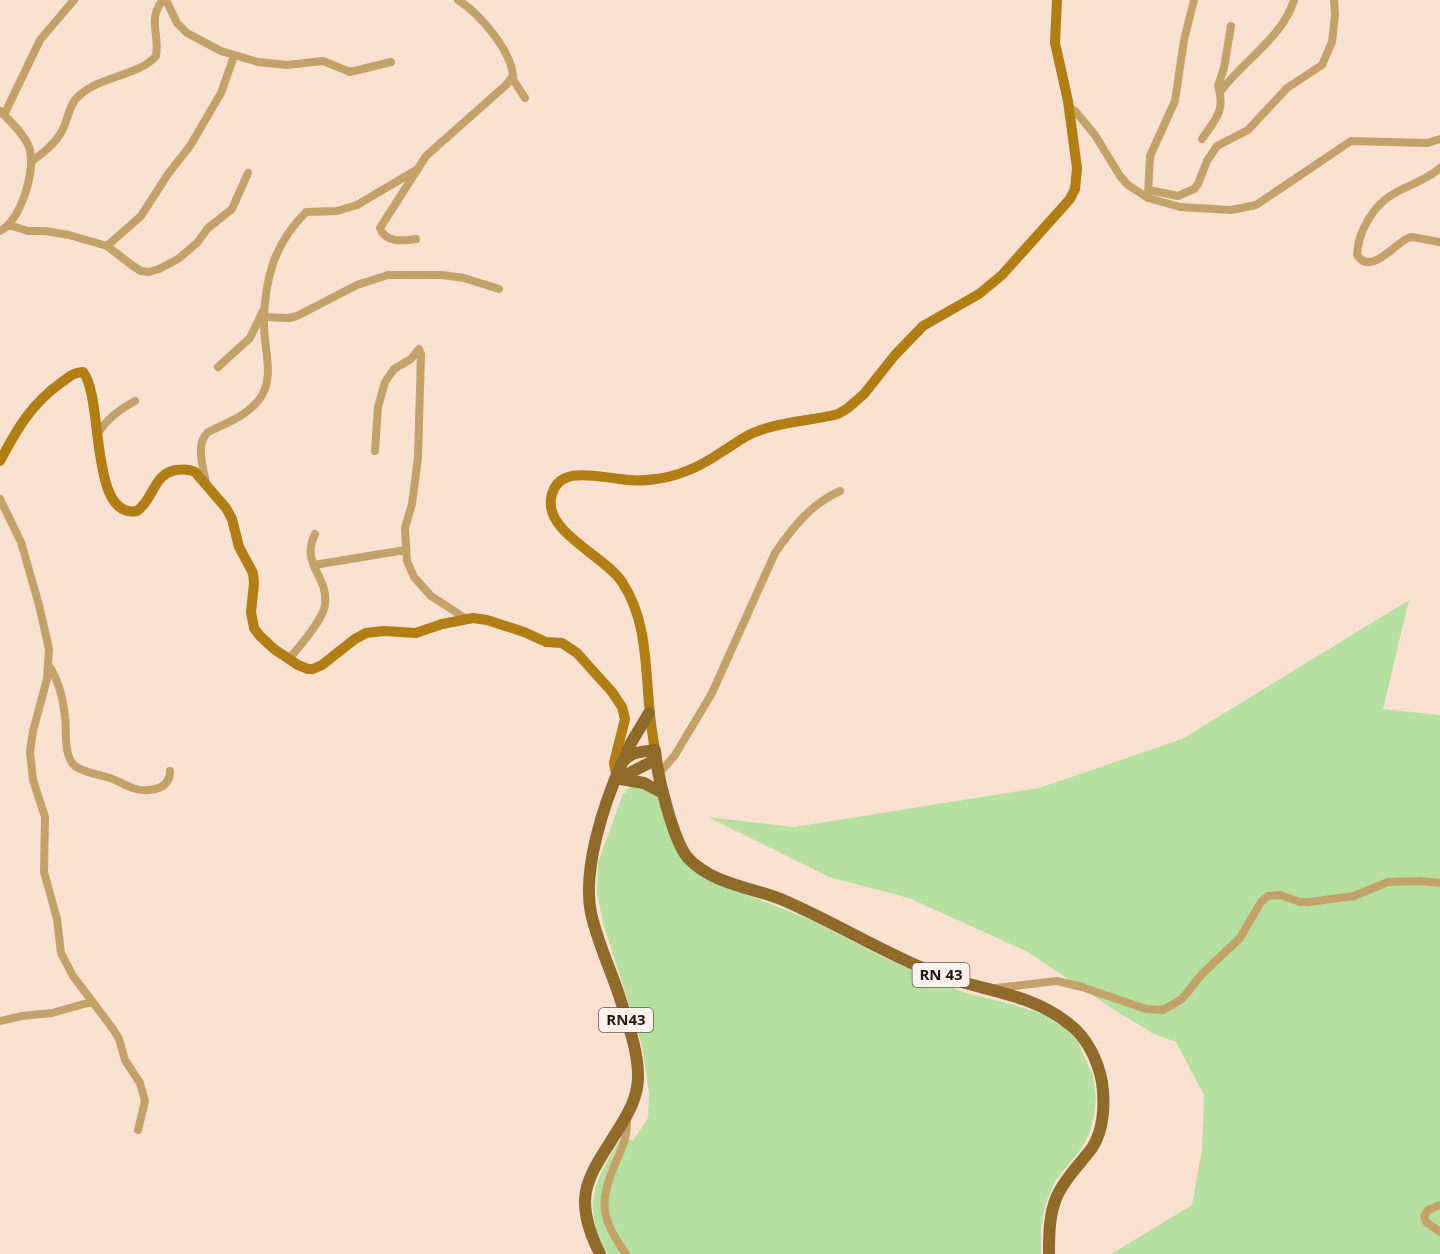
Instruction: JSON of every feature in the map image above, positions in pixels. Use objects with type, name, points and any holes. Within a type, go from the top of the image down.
[{"type":"main road","points":[[655,755],[644,646],[633,601],[621,580],[607,564],[573,538],[556,521],[550,505],[556,485],[568,476],[585,474],[629,480],[668,477],[693,468],[760,430],[826,417],[848,408],[864,394],[923,326],[991,285],[1011,268],[1043,228],[1064,207],[1075,189],[1077,180],[1069,107],[1055,43],[1057,0]]},
{"type":"main road","points":[[0,461],[29,411],[53,389],[77,372],[83,372],[87,379],[98,433],[106,486],[115,503],[132,512],[141,508],[158,480],[167,473],[191,470],[199,475],[229,514],[239,547],[253,573],[251,612],[254,628],[265,642],[303,667],[313,669],[366,633],[384,631],[416,633],[465,618],[481,618],[546,642],[562,643],[577,653],[612,692],[624,713],[623,728],[614,763],[619,779]]},
{"type":"main road","points":[[619,779],[622,763],[631,743],[650,713]]},
{"type":"main road","points":[[622,763],[633,753],[655,755]]},
{"type":"main road","points":[[619,779],[655,755]]},
{"type":"main road","name":"RN 43","points":[[655,755],[658,775],[678,840],[686,855],[697,867],[714,877],[782,900],[907,962],[949,978],[1020,997],[1041,1006],[1071,1025],[1084,1039],[1095,1057],[1102,1083],[1103,1116],[1093,1147],[1066,1180],[1056,1197],[1050,1224],[1049,1254]]},
{"type":"main road","points":[[619,779],[644,783],[663,793]]},
{"type":"main road","name":"RN43","points":[[600,1254],[586,1220],[585,1195],[595,1167],[627,1116],[636,1097],[638,1078],[636,1058],[622,1005],[591,913],[589,892],[593,849],[619,779]]},
{"type":"street","points":[[0,231],[9,225],[19,210],[32,161],[24,138],[2,113],[40,40],[74,0]]},
{"type":"street","points":[[32,161],[57,139],[71,106],[82,93],[106,79],[140,67],[156,56],[154,15],[164,0],[177,22],[187,33],[234,56],[274,64],[323,61],[350,72],[391,62]]},
{"type":"street","points":[[416,239],[395,240],[387,237],[380,229],[426,156],[506,86],[513,73],[508,60],[487,26],[458,0]]},
{"type":"street","points":[[1148,194],[1150,156],[1173,108],[1178,91],[1184,40],[1194,0]]},
{"type":"street","points":[[1220,92],[1281,28],[1294,0]]},
{"type":"street","points":[[1148,194],[1178,196],[1194,189],[1207,160],[1218,146],[1248,130],[1287,88],[1322,65],[1332,42],[1334,0]]},
{"type":"street","points":[[1202,139],[1221,112],[1218,86],[1224,68],[1231,26]]},
{"type":"street","points":[[107,246],[141,216],[168,174],[190,146],[221,93],[234,56]]},
{"type":"street","points":[[512,78],[525,98]]},
{"type":"street","points":[[1069,107],[1095,135],[1128,185],[1179,207],[1220,210],[1256,204],[1347,142],[1427,143],[1440,139]]},
{"type":"street","points":[[1440,168],[1426,179],[1392,194],[1382,202],[1366,224],[1357,247],[1357,255],[1362,261],[1370,262],[1412,237],[1440,242]]},
{"type":"street","points":[[207,487],[201,452],[203,437],[208,432],[248,411],[259,400],[267,386],[265,317],[270,274],[276,253],[295,224],[306,212],[337,211],[357,205],[418,169]]},
{"type":"street","points":[[9,225],[28,231],[69,235],[107,246],[141,271],[159,269],[197,243],[208,228],[232,209],[248,173]]},
{"type":"street","points":[[265,317],[297,316],[367,281],[399,274],[453,276],[499,289]]},
{"type":"street","points":[[218,367],[250,338],[266,303]]},
{"type":"street","points":[[375,451],[378,407],[385,382],[394,369],[411,359],[419,349],[421,354],[418,458],[412,504],[406,520],[405,550],[410,569],[423,588],[438,602],[465,618]]},
{"type":"street","points":[[98,433],[106,420],[135,401]]},
{"type":"street","points":[[658,775],[675,755],[716,686],[775,553],[812,507],[840,491]]},
{"type":"street","points":[[0,499],[21,542],[49,648],[43,695],[30,752],[31,771],[45,817],[44,872],[57,919],[60,953],[91,1002],[113,1029],[119,1039],[125,1060],[144,1092],[145,1101],[138,1130]]},
{"type":"street","points":[[289,659],[319,619],[325,607],[321,580],[309,552],[315,534]]},
{"type":"street","points":[[314,565],[405,550]]},
{"type":"street","points":[[48,664],[61,693],[66,717],[70,761],[76,767],[98,773],[140,792],[164,786],[170,779],[170,771]]},
{"type":"street","points":[[991,989],[1057,981],[1146,1009],[1163,1010],[1182,999],[1202,974],[1240,938],[1261,902],[1268,896],[1280,895],[1300,902],[1309,902],[1354,897],[1388,882],[1420,880],[1440,883]]},
{"type":"street","points":[[0,1021],[52,1013],[91,1002]]},
{"type":"street","points":[[626,1254],[609,1228],[604,1205],[610,1178],[626,1142],[627,1116]]},
{"type":"street","points":[[1440,1206],[1428,1210],[1424,1216],[1426,1222],[1440,1232]]},
{"type":"green space","points":[[1409,600],[1383,709],[1440,715],[1440,1254],[1111,1254],[1192,1205],[1202,1149],[1204,1095],[1176,1042],[1154,1034],[1116,1011],[1026,951],[909,898],[829,877],[708,817],[794,827],[1039,788],[1182,739]]},
{"type":"green space","points":[[632,785],[638,785],[656,795],[662,803],[674,845],[714,882],[811,920],[885,958],[962,992],[1043,1014],[1067,1030],[1078,1042],[1093,1076],[1096,1098],[1094,1116],[1089,1135],[1081,1149],[1055,1181],[1046,1203],[1041,1226],[1041,1254],[608,1254],[594,1220],[594,1192],[605,1165],[623,1135],[633,1141],[648,1118],[649,1094],[642,1045],[603,923],[597,894],[598,862],[623,794]]}]
